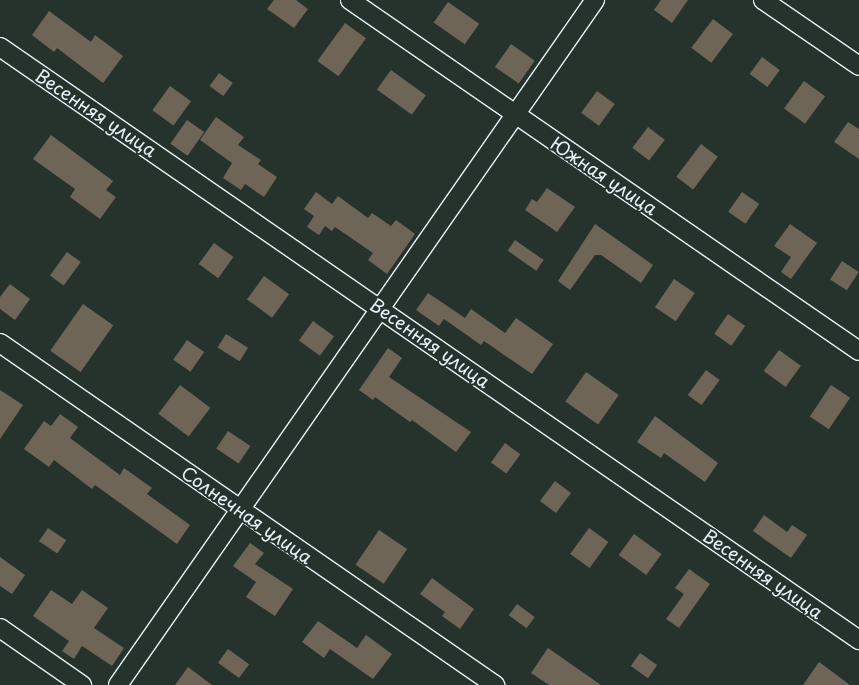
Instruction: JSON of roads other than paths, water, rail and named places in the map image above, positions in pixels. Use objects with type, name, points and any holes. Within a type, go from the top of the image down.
[{"type":"street","name":"Южная улица","points":[[350,0],[514,115],[859,350]]},
{"type":"street","points":[[118,685],[379,307],[595,0]]},
{"type":"street","points":[[764,0],[859,66]]},
{"type":"street","name":"Весенняя улица","points":[[0,47],[859,640]]},
{"type":"street","name":"Солнечная улица","points":[[0,343],[495,685]]},
{"type":"street","points":[[0,628],[82,685]]}]
